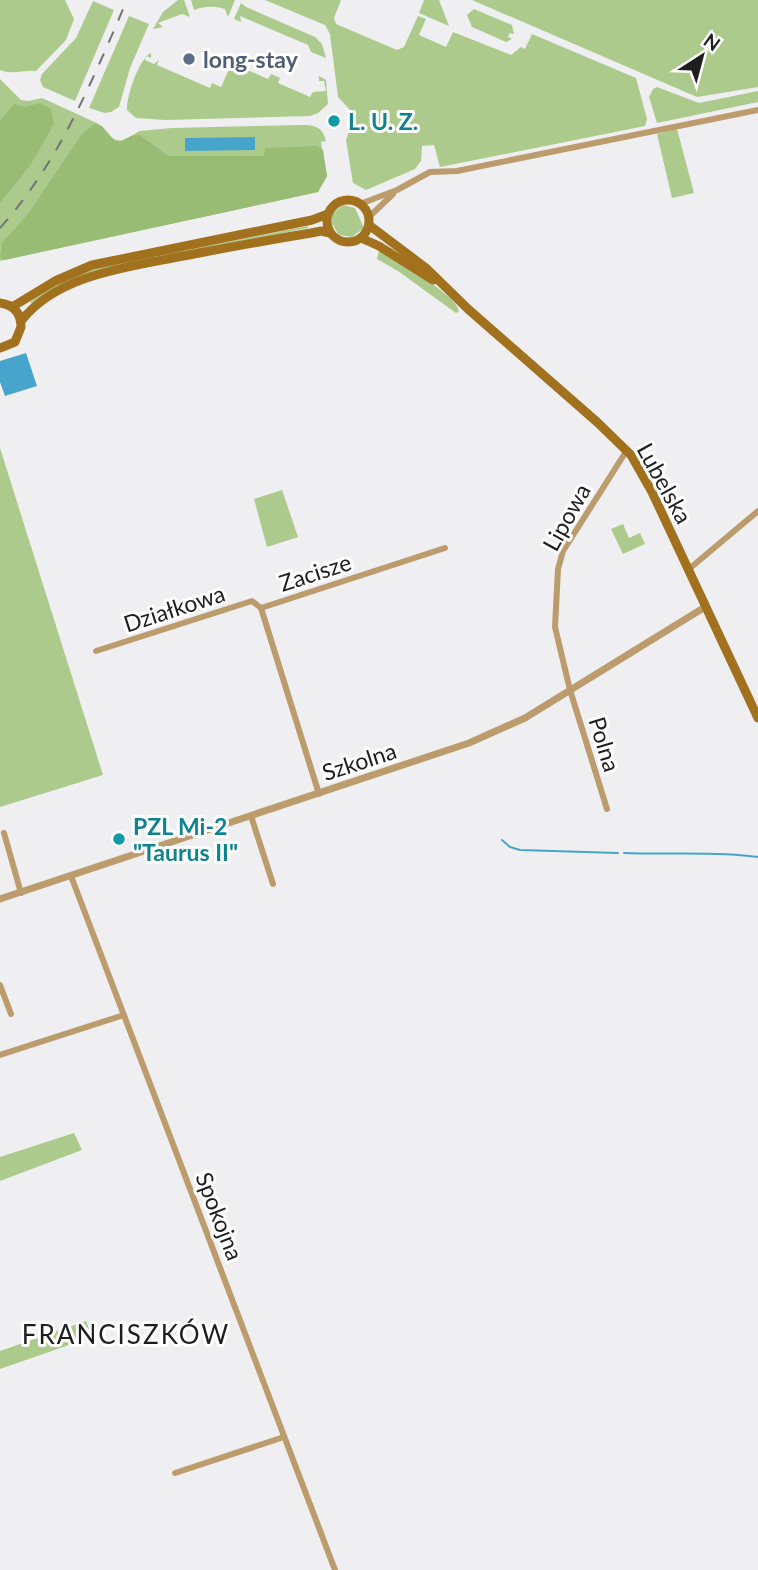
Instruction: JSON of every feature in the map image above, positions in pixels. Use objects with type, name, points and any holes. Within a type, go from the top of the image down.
[{"type":"main road","points":[[21,321],[32,309],[50,297],[93,276],[321,231],[345,242],[353,242],[361,238],[369,221],[360,204],[352,200],[333,206],[327,222],[330,233]]},
{"type":"main road","points":[[12,307],[55,281],[92,265],[312,220],[328,214]]},
{"type":"main road","name":"Lubelska","points":[[369,221],[417,260],[627,450],[652,492],[758,718]]},
{"type":"main road","name":"Lubelska","points":[[361,238],[444,287]]},
{"type":"main road","points":[[0,303],[12,307],[21,321],[17,339],[0,348]]},
{"type":"street","points":[[360,204],[397,190],[430,172],[457,171],[758,110]]},
{"type":"street","points":[[369,221],[397,190]]},
{"type":"street","name":"Lipowa","points":[[570,690],[555,627],[559,563],[566,546],[627,450]]},
{"type":"street","points":[[689,569],[758,511]]},
{"type":"street","name":"Zacisze","points":[[319,794],[261,608],[445,548]]},
{"type":"street","name":"Działkowa","points":[[96,651],[252,601],[261,608]]},
{"type":"street","name":"Szkolna","points":[[0,899],[469,743],[525,718],[705,607]]},
{"type":"street","name":"Polna","points":[[570,690],[607,809]]},
{"type":"street","points":[[251,816],[273,884]]},
{"type":"street","points":[[4,834],[21,893]]},
{"type":"street","name":"Spokojna","points":[[71,876],[335,1570]]},
{"type":"street","points":[[0,985],[12,1014]]},
{"type":"street","points":[[0,1055],[124,1015]]},
{"type":"street","points":[[175,1473],[284,1437]]},
{"type":"green space","points":[[0,0],[65,0],[74,19],[66,40],[36,71],[0,70]]},
{"type":"green space","points":[[178,0],[184,0],[190,17],[182,14],[158,23],[163,27],[153,29],[163,12]]},
{"type":"green space","points":[[191,0],[235,0],[228,17],[225,9],[221,8],[206,7],[194,10]]},
{"type":"green space","points":[[265,0],[341,0],[334,18],[336,24],[397,50],[404,47],[418,16],[426,19],[419,35],[446,47],[453,32],[511,55],[521,47],[525,49],[532,34],[636,78],[647,119],[645,126],[440,167],[434,145],[422,146],[421,161],[415,169],[366,190],[353,183],[346,140],[353,119],[350,110],[338,97],[330,34],[325,25]]},
{"type":"green space","points":[[424,0],[439,0],[449,26],[419,13]]},
{"type":"green space","points":[[472,0],[758,0],[758,87],[697,97]]},
{"type":"green space","points":[[93,1],[114,10],[75,101],[43,87],[40,80],[42,74],[76,38]]},
{"type":"green space","points":[[241,3],[315,37],[322,44],[326,58],[311,52],[308,45],[240,16],[241,22],[234,19]]},
{"type":"green space","points":[[474,9],[512,25],[514,34],[510,33],[508,37],[512,39],[506,42],[472,27],[467,15]]},
{"type":"green space","points":[[129,16],[149,24],[130,68],[119,107],[105,113],[89,108]]},
{"type":"green space","points":[[146,58],[145,60],[154,64],[159,60],[157,65],[210,88],[212,83],[221,87],[234,58],[234,64],[268,79],[271,74],[280,78],[278,83],[310,97],[313,92],[326,91],[324,81],[319,81],[319,76],[326,80],[328,104],[310,116],[165,120],[136,118],[127,110],[127,104],[134,79]]},
{"type":"green space","points":[[0,79],[21,100],[42,98],[99,124],[110,137],[118,141],[126,140],[139,131],[172,128],[315,127],[321,130],[326,141],[321,142],[327,176],[318,192],[0,261]]},
{"type":"green space","points":[[657,87],[699,103],[758,91],[758,102],[657,123],[649,97]]},
{"type":"green space","points":[[40,103],[51,109],[54,124],[31,164],[0,203],[0,121],[14,104],[25,107]]},
{"type":"green space","points":[[94,124],[102,126],[114,140],[121,141],[133,135],[140,135],[168,156],[264,156],[265,148],[317,146],[323,150],[327,176],[318,192],[4,260],[0,257],[2,243],[28,214],[82,134]]},
{"type":"green space","points":[[677,129],[694,193],[672,198],[657,134]]},
{"type":"green space","points":[[343,205],[355,208],[364,228],[352,237],[339,235],[332,224],[332,213]]},
{"type":"green space","points":[[308,226],[117,266],[47,293],[32,304],[30,302],[54,285],[96,268]]},
{"type":"green space","points":[[379,251],[437,287],[459,311],[456,313],[377,259]]},
{"type":"green space","points":[[0,448],[103,775],[0,807]]},
{"type":"green space","points":[[282,490],[298,537],[267,547],[254,499]]},
{"type":"green space","points":[[623,524],[629,538],[640,533],[645,544],[623,554],[611,529]]},
{"type":"green space","points":[[74,1133],[82,1150],[0,1181],[0,1157]]},
{"type":"green space","points":[[86,1321],[92,1337],[0,1369],[0,1351]]},
{"type":"water","points":[[255,137],[255,150],[185,151],[185,138]]},
{"type":"water","points":[[26,353],[37,386],[5,396],[0,382],[0,361]]},
{"type":"waterway","points":[[502,840],[510,847],[520,850],[618,853]]},
{"type":"waterway","points":[[624,853],[758,857]]},
{"type":"railway","points":[[0,228],[40,176],[57,148],[87,90],[127,0]]},
{"type":"place","name":"long-stay","points":[[189,59]]},
{"type":"place","name":"L. U. Z.","points":[[334,121]]},
{"type":"place","name":"PZL Mi-2 \"Taurus II\"","points":[[119,839]]},
{"type":"district","name":"FRANCISZKÓW","points":[[126,1334]]}]
